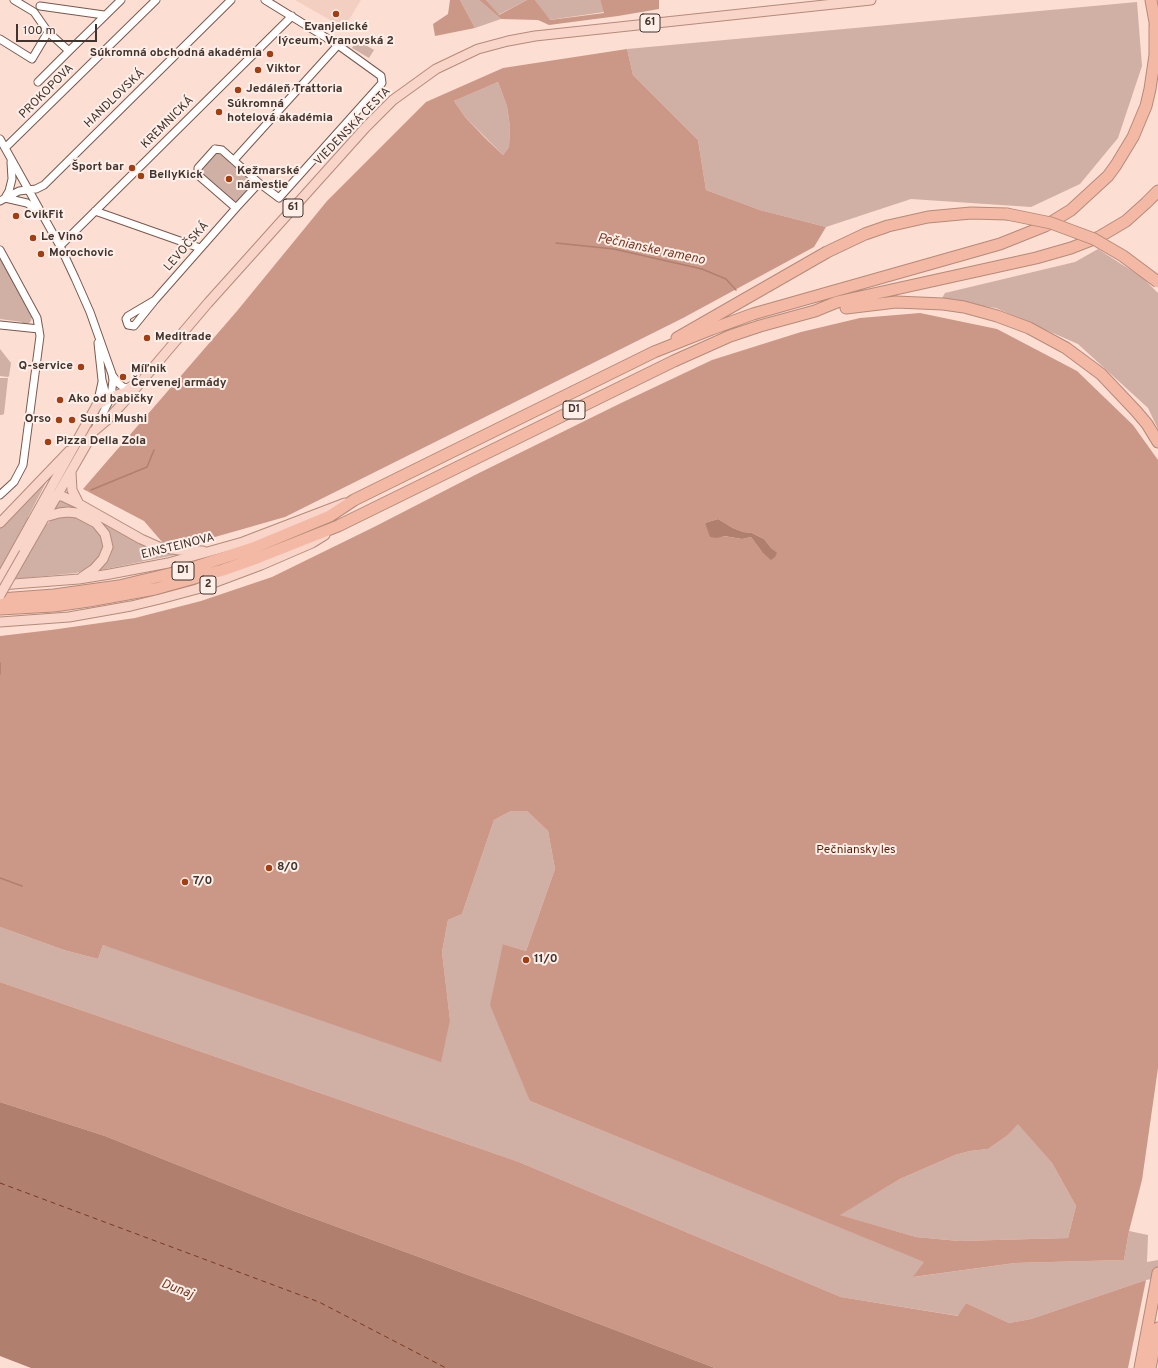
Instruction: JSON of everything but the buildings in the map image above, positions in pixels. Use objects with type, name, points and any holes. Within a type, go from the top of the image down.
[{"type":"highway","points":[[1151,0],[1158,38]]},
{"type":"highway","points":[[654,352],[753,314],[1000,244],[1058,218],[1084,199],[1108,176],[1133,137],[1146,106],[1150,89],[1155,55],[1156,26]]},
{"type":"highway","points":[[815,310],[837,302],[1036,258],[1071,248],[1099,237],[1126,221],[1146,204],[1158,191]]},
{"type":"highway","points":[[654,352],[686,332],[827,252],[865,234],[888,226],[928,217],[972,213],[1007,214],[1051,223],[1094,239],[1123,256],[1158,282]]},
{"type":"highway","points":[[815,310],[839,309],[876,303],[916,302],[964,307],[1007,319],[1041,334],[1078,356],[1101,374],[1121,394],[1146,424],[1158,442]]},
{"type":"highway","name":"D1","points":[[0,609],[54,606],[89,601],[155,589],[223,570],[338,526],[692,353],[730,336],[815,310]]},
{"type":"highway","name":"D1","points":[[0,599],[87,591],[153,579],[220,560],[278,539],[330,516],[354,500],[654,352]]},
{"type":"highway","points":[[1140,1368],[1158,1273]]},
{"type":"highway","points":[[1150,1368],[1158,1328]]},
{"type":"main road","name":"VIEDENSKÁ CESTA","points":[[0,580],[46,517],[94,431],[108,420],[132,390],[208,303],[366,127],[393,100],[418,82],[446,64],[478,49],[535,36],[870,0]]},
{"type":"main road","name":"VIEDENSKÁ CESTA","points":[[0,595],[45,500],[97,405],[132,390]]},
{"type":"main road","points":[[0,523],[77,443]]},
{"type":"main road","points":[[71,472],[72,490],[79,504]]},
{"type":"main road","points":[[45,500],[54,495],[58,495],[79,504],[141,539],[159,546],[178,550],[211,552]]},
{"type":"main road","name":"EINSTEINOVA","points":[[0,585],[78,579],[143,568],[211,552],[275,531],[354,500]]},
{"type":"main road","points":[[46,517],[59,513],[76,513],[96,523],[105,534],[108,547],[103,560],[94,569],[78,579]]},
{"type":"main road","name":"2","points":[[0,622],[49,619],[101,612],[189,591],[228,578],[285,555],[312,543],[338,526]]},
{"type":"street","points":[[14,0],[34,12],[48,32],[69,51]]},
{"type":"street","points":[[38,82],[121,0]]},
{"type":"street","name":"PROKOPOVA","points":[[6,148],[156,0]]},
{"type":"street","name":"HANDLOVSKÁ","points":[[2,200],[19,191],[36,189],[44,185],[231,0]]},
{"type":"street","points":[[259,183],[236,208],[198,175],[198,168],[215,149],[222,150],[259,183],[279,198],[382,83],[381,76],[338,45],[265,0]]},
{"type":"street","points":[[34,12],[41,3],[104,16]]},
{"type":"street","name":"KREMNICKÁ","points":[[60,246],[292,16]]},
{"type":"street","points":[[0,39],[32,59],[48,32]]},
{"type":"street","points":[[234,160],[338,45]]},
{"type":"street","points":[[0,138],[60,246],[84,298],[112,374],[113,380],[108,400],[94,431]]},
{"type":"street","points":[[2,200],[9,191],[12,179],[10,157]]},
{"type":"street","points":[[2,200],[27,203],[42,216]]},
{"type":"street","name":"LEVOČSKÁ","points":[[155,300],[236,208]]},
{"type":"street","points":[[95,211],[200,248]]},
{"type":"street","points":[[0,250],[37,318],[40,336],[23,465],[14,482],[0,495]]},
{"type":"street","points":[[0,325],[39,329]]},
{"type":"street","points":[[97,330],[102,380],[108,400]]},
{"type":"street","points":[[112,374],[118,384],[132,390]]},
{"type":"street","points":[[97,405],[102,380]]},
{"type":"shaded area","name":"Evanjelické lýceum, Vranovská 2","points":[[295,0],[361,0],[344,28]]},
{"type":"shaded area","points":[[460,0],[479,0],[501,19],[475,28]]},
{"type":"shaded area","points":[[486,0],[527,0],[498,15]]},
{"type":"shaded area","points":[[535,0],[600,0],[604,12],[549,20]]},
{"type":"shaded area","points":[[1137,2],[1142,66],[1118,138],[1080,184],[1031,207],[911,199],[826,227],[760,210],[706,190],[698,140],[633,75],[627,49]]},
{"type":"shaded area","points":[[357,40],[374,50],[369,58],[352,48]]},
{"type":"shaded area","points":[[498,82],[507,106],[510,127],[509,147],[503,155],[465,117],[454,101]]},
{"type":"shaded area","name":"Kežmarské námestie","points":[[218,152],[253,184],[235,204],[200,172]]},
{"type":"shaded area","points":[[1098,249],[1143,278],[1158,293],[1158,429],[1148,408],[1078,344],[996,308],[941,300],[945,293],[1075,262]]},
{"type":"shaded area","points":[[0,257],[32,317],[31,321],[27,325],[22,326],[22,322],[0,319]]},
{"type":"shaded area","points":[[0,349],[11,363],[8,377],[0,376]]},
{"type":"shaded area","points":[[0,378],[8,378],[4,414],[2,415],[0,415]]},
{"type":"shaded area","points":[[51,473],[28,517],[47,524],[52,519],[65,515],[84,519],[101,532],[104,552],[90,569],[76,573],[25,578],[0,578],[0,527]]},
{"type":"shaded area","points":[[60,498],[180,554],[96,571],[109,557],[101,523],[52,512]]},
{"type":"shaded area","points":[[511,811],[527,811],[548,831],[555,869],[526,951],[503,944],[530,1101],[925,1262],[914,1277],[1015,1263],[1124,1260],[1129,1231],[1148,1235],[1147,1262],[1158,1260],[1158,1278],[1146,1280],[1031,1319],[1009,1323],[966,1303],[959,1316],[841,1297],[519,1162],[0,982],[0,927],[64,950],[98,959],[103,945],[450,1020],[442,952],[448,920],[462,914],[494,820]]},
{"type":"shaded area","points":[[1018,1123],[1052,1163],[1076,1206],[1068,1238],[959,1241],[916,1237],[839,1215],[900,1179],[955,1155],[970,1151],[988,1149],[1008,1135]]},
{"type":"green space","points":[[450,0],[460,0],[475,28],[435,36],[433,24],[448,14]]},
{"type":"green space","points":[[479,0],[486,0],[499,15],[527,0],[535,0],[550,20],[604,13],[600,0],[659,0],[659,9],[549,25],[538,20],[501,19]]},
{"type":"green space","points":[[627,49],[633,75],[698,140],[706,190],[760,210],[826,227],[814,247],[683,318],[285,517],[208,539],[163,543],[144,521],[83,489],[237,311],[327,201],[426,102],[503,68]],"holes":[[[498,82],[507,106],[510,127],[509,147],[503,155],[465,117],[454,101]]]},
{"type":"green space","name":"Pečniansky les","points":[[920,313],[997,329],[1077,371],[1133,425],[1158,460],[1158,1068],[1142,1180],[1129,1231],[1124,1260],[1015,1263],[913,1277],[924,1262],[530,1101],[490,1005],[503,944],[526,951],[555,869],[548,831],[527,811],[511,811],[494,820],[462,914],[448,920],[442,952],[450,1020],[441,1062],[103,945],[98,959],[64,950],[0,927],[0,636],[135,618],[201,601],[272,577],[477,474],[712,360],[801,332],[860,318]],"holes":[[[718,519],[733,528],[743,532],[752,533],[764,539],[772,549],[762,552],[751,537],[742,539],[723,536],[708,529],[705,523]],[[1018,1124],[1052,1163],[1076,1206],[1068,1238],[959,1241],[916,1237],[840,1215],[900,1179],[955,1155],[970,1151],[988,1149],[1008,1135]]]},
{"type":"green space","points":[[0,982],[519,1162],[841,1297],[958,1316],[966,1303],[1009,1323],[1031,1319],[1146,1280],[1128,1368],[715,1368],[536,1300],[283,1207],[105,1136],[0,1102]]},
{"type":"water","points":[[718,519],[733,528],[743,532],[752,533],[764,539],[777,553],[775,557],[771,560],[762,552],[751,537],[742,539],[724,536],[717,538],[710,537],[705,523]]},
{"type":"water","name":"Dunaj","points":[[0,1102],[105,1136],[283,1207],[536,1300],[715,1368],[31,1368],[0,1356]]},
{"type":"waterway","name":"Pečnianske rameno","points":[[556,243],[614,249],[702,269],[726,279],[736,290]]},
{"type":"waterway","name":"Pečnianske rameno","points":[[91,490],[147,467],[154,450]]},
{"type":"waterway","name":"Pečnianske rameno","points":[[0,663],[0,674]]},
{"type":"waterway","points":[[0,878],[22,886]]},
{"type":"ferry route","points":[[0,1183],[319,1302],[446,1368]]},
{"type":"place","name":"Evanjelické lýceum, Vranovská 2","points":[[336,14]]},
{"type":"place","name":"Súkromná obchodná akadémia","points":[[270,54]]},
{"type":"place","name":"Viktor","points":[[258,70]]},
{"type":"place","name":"Jedáleň Trattoria","points":[[238,90]]},
{"type":"place","name":"Súkromná hotelová akadémia","points":[[219,112]]},
{"type":"place","name":"Šport bar","points":[[132,168]]},
{"type":"place","name":"BellyKick","points":[[141,176]]},
{"type":"place","name":"Kežmarské námestie","points":[[229,179]]},
{"type":"place","name":"CvikFit","points":[[16,216]]},
{"type":"place","name":"Le Vino","points":[[33,238]]},
{"type":"place","name":"Morochovic","points":[[41,254]]},
{"type":"place","name":"Meditrade","points":[[147,338]]},
{"type":"place","name":"Q-service","points":[[81,367]]},
{"type":"place","name":"Míľnik Červenej armády","points":[[123,377]]},
{"type":"place","name":"Ako od babičky","points":[[60,400]]},
{"type":"place","name":"Orso","points":[[59,420]]},
{"type":"place","name":"Sushi Mushi","points":[[72,420]]},
{"type":"place","name":"Pizza Della Zola","points":[[48,442]]},
{"type":"place","name":"8/0","points":[[269,868]]},
{"type":"place","name":"7/0","points":[[185,882]]},
{"type":"place","name":"11/0","points":[[526,960]]}]
